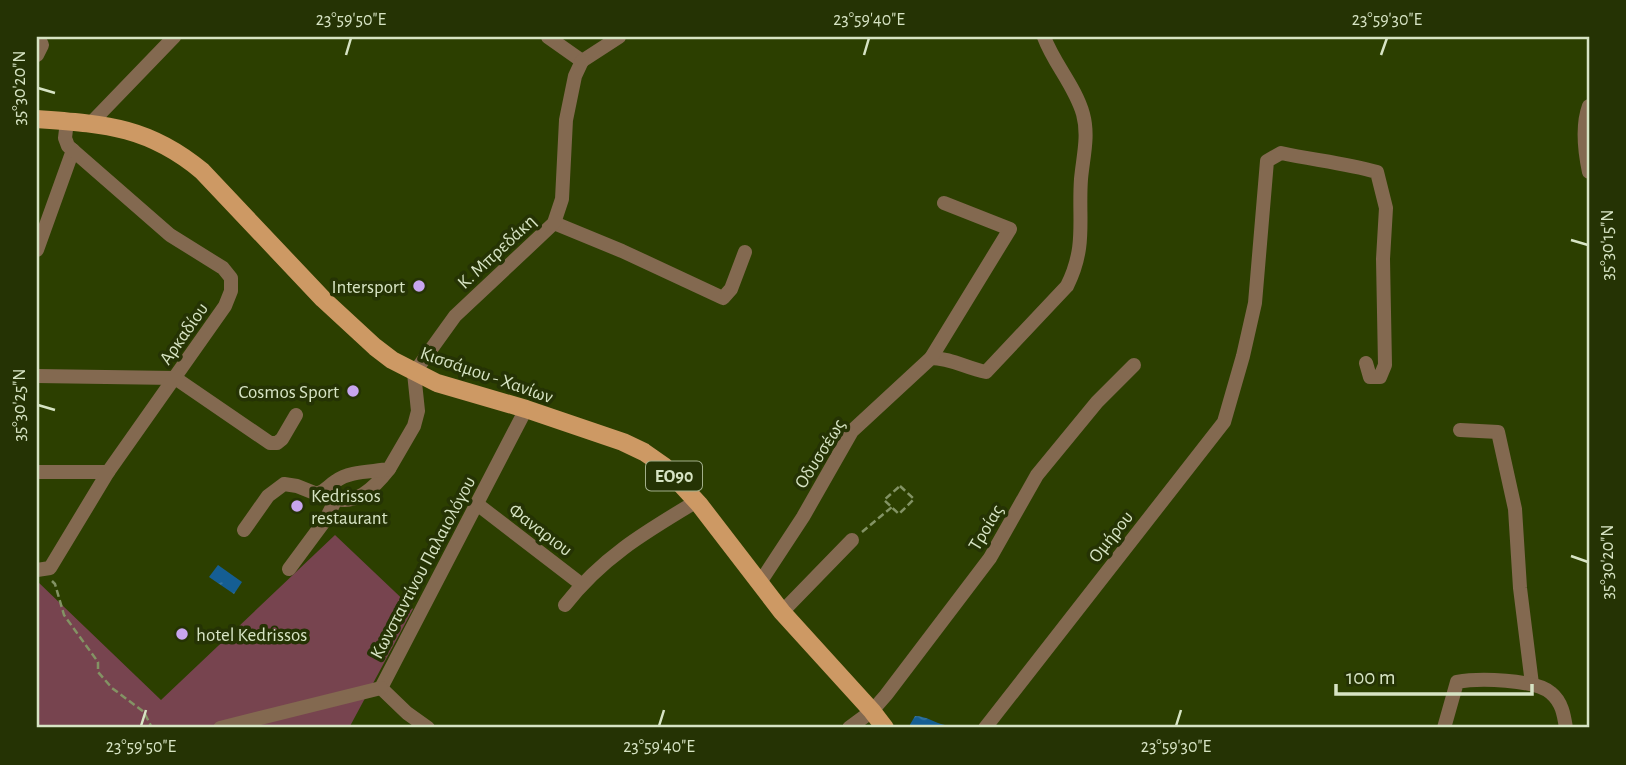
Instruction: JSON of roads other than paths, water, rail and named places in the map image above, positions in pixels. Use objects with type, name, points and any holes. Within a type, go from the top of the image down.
[{"type":"main road","name":"Κισσάμου - Χανίων","points":[[37,118],[116,127],[150,137],[185,156],[323,299],[366,339],[392,360],[414,373],[437,383],[526,409],[623,442],[644,452],[664,467],[697,501],[782,612],[872,711],[884,728]]},
{"type":"street","points":[[37,55],[42,45],[38,37]]},
{"type":"street","points":[[91,123],[174,37]]},
{"type":"street","points":[[548,37],[582,61],[619,37]]},
{"type":"street","points":[[931,358],[946,358],[986,372],[1067,286],[1075,270],[1082,238],[1081,180],[1086,143],[1084,117],[1077,98],[1044,37]]},
{"type":"street","name":"Κ. Μπρεδάκη","points":[[414,373],[455,316],[554,223],[562,199],[566,120],[575,76],[582,61]]},
{"type":"street","points":[[1589,106],[1586,114],[1586,157],[1589,172]]},
{"type":"street","points":[[37,250],[42,222],[73,150],[65,138],[67,121]]},
{"type":"street","name":"Αρκαδίου","points":[[42,570],[225,306],[230,291],[230,278],[223,268],[170,235],[73,150]]},
{"type":"street","name":"Ομήρου","points":[[985,728],[1224,422],[1255,303],[1267,162],[1281,153],[1324,162],[1349,163],[1377,172],[1386,208],[1383,259],[1385,365],[1380,377],[1370,377],[1366,363]]},
{"type":"street","name":"Οδυσσέως","points":[[759,584],[803,517],[852,431],[931,358],[1010,229],[944,203]]},
{"type":"street","points":[[554,223],[723,298],[731,289],[745,253]]},
{"type":"street","name":"Τροίας","points":[[849,728],[872,711],[990,558],[1037,475],[1097,402],[1134,365]]},
{"type":"street","points":[[244,530],[268,496],[284,484],[298,486],[317,494],[352,499],[366,494],[388,469],[414,426],[418,411],[414,373]]},
{"type":"street","points":[[37,376],[175,378],[270,443],[277,443],[282,439],[296,415]]},
{"type":"street","name":"Κωνσταντίνου Παλαιολόγου","points":[[428,728],[407,713],[381,688],[526,409]]},
{"type":"street","points":[[1460,430],[1498,432],[1516,509],[1520,588],[1532,684]]},
{"type":"street","points":[[289,569],[326,519],[329,496],[327,491],[336,481],[348,475],[388,469]]},
{"type":"street","points":[[37,472],[108,472]]},
{"type":"street","points":[[565,605],[581,584],[631,541],[697,501]]},
{"type":"street","name":"Φαναριου","points":[[477,505],[581,584]]},
{"type":"street","points":[[782,612],[852,540]]},
{"type":"street","points":[[1444,728],[1457,682],[1472,679],[1532,684],[1551,692],[1564,710],[1566,728]]},
{"type":"street","points":[[220,728],[381,688]]},
{"type":"water","points":[[218,565],[242,582],[234,594],[209,577]]},
{"type":"water","points":[[915,716],[945,725],[947,728],[908,728]]},
{"type":"place","name":"Intersport","points":[[419,286]]},
{"type":"place","name":"Cosmos Sport","points":[[353,391]]},
{"type":"place","name":"Kedrissos restaurant","points":[[297,506]]},
{"type":"place","name":"hotel Kedrissos","points":[[182,634]]}]
